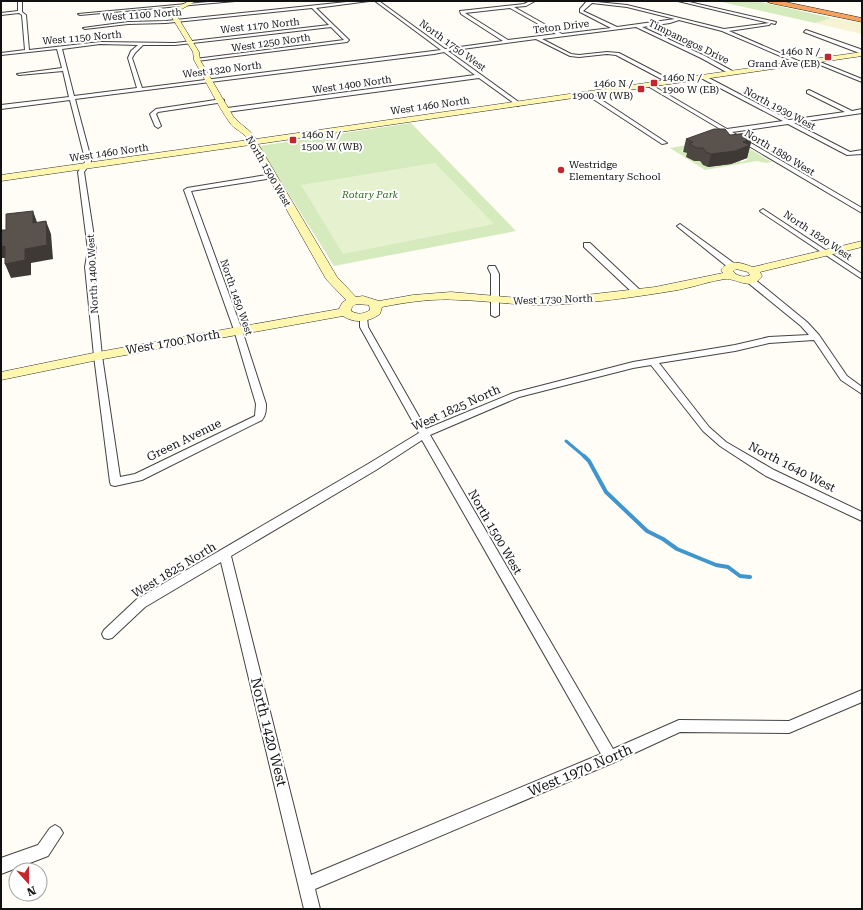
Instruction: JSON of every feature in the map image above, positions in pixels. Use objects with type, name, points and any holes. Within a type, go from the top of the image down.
[{"type":"highway","points":[[770,1],[862,20]]},
{"type":"highway","points":[[797,1],[862,14]]},
{"type":"street","points":[[20,1],[20,12]]},
{"type":"street","points":[[177,21],[174,14],[193,1]]},
{"type":"street","points":[[80,14],[233,1]]},
{"type":"street","name":"West 1100 North","points":[[85,28],[177,21],[367,1]]},
{"type":"street","name":"North 1750 West","points":[[377,1],[518,104]]},
{"type":"street","points":[[507,41],[461,12],[511,7],[527,4],[533,1]]},
{"type":"street","points":[[615,28],[582,12],[582,9],[590,1],[627,6],[724,30],[801,63]]},
{"type":"street","points":[[680,1],[775,23],[724,30]]},
{"type":"street","points":[[313,7],[332,26]]},
{"type":"street","points":[[511,7],[562,35]]},
{"type":"street","points":[[1,14],[20,12],[24,14],[27,51]]},
{"type":"street","points":[[248,14],[252,19]]},
{"type":"street","name":"Teton Drive","points":[[446,50],[507,41],[670,22],[679,19]]},
{"type":"street","name":"North 1500 West","points":[[177,21],[196,52],[197,60],[235,124],[248,133],[332,279],[353,301]]},
{"type":"street","name":"West 1250 North","points":[[197,60],[347,41],[332,26]]},
{"type":"street","name":"West 1170 North","points":[[189,42],[332,26]]},
{"type":"street","name":"Timpanogos Drive","points":[[637,26],[703,57],[732,73]]},
{"type":"street","points":[[806,31],[858,50],[862,54]]},
{"type":"street","points":[[538,38],[566,54],[573,56],[611,53],[617,54],[671,82]]},
{"type":"street","name":"West 1150 North","points":[[1,54],[113,42],[168,44],[189,42]]},
{"type":"street","points":[[140,89],[130,58],[135,50],[144,43]]},
{"type":"street","name":"North 1400 West","points":[[59,47],[88,159],[88,162],[81,172],[92,250],[89,267],[98,356],[115,482]]},
{"type":"street","name":"West 1320 North","points":[[1,107],[446,50]]},
{"type":"street","name":"West 1460 North","points":[[1,178],[862,54]]},
{"type":"street","points":[[816,61],[862,81]]},
{"type":"street","points":[[19,74],[64,69]]},
{"type":"street","name":"West 1400 North","points":[[227,110],[480,76]]},
{"type":"street","name":"North 1930 West","points":[[703,77],[849,154],[862,152]]},
{"type":"street","name":"North 1880 West","points":[[648,85],[862,211]]},
{"type":"street","points":[[809,92],[852,113]]},
{"type":"street","points":[[589,94],[664,143]]},
{"type":"street","points":[[158,126],[153,114],[156,111],[222,101]]},
{"type":"street","points":[[728,131],[787,121],[816,119],[862,112]]},
{"type":"street","name":"North 1450 West","points":[[261,414],[260,404],[238,330],[187,190],[273,176]]},
{"type":"street","name":"North 1820 West","points":[[763,211],[862,277]]},
{"type":"street","points":[[680,226],[731,271],[743,266],[804,324],[816,338],[844,378],[862,391]]},
{"type":"street","points":[[751,275],[862,244]]},
{"type":"street","points":[[587,245],[637,292]]},
{"type":"street","points":[[492,268],[494,274],[495,315]]},
{"type":"street","name":"West 1730 North","points":[[376,305],[402,299],[452,296],[526,302],[599,298],[693,283],[731,271]]},
{"type":"street","points":[[369,300],[376,305],[376,311],[368,316],[352,316],[345,312],[346,306],[353,301],[369,300]]},
{"type":"street","name":"West 1700 North","points":[[1,376],[98,356],[345,312]]},
{"type":"street","name":"North 1500 West","points":[[363,317],[364,327],[424,434],[610,757]]},
{"type":"street","name":"West 1825 North","points":[[108,634],[141,603],[225,555],[424,434],[516,395],[653,361],[735,348],[768,340],[816,338]]},
{"type":"street","name":"North 1640 West","points":[[653,361],[706,429],[723,444],[770,473],[862,517]]},
{"type":"street","name":"Green Avenue","points":[[115,482],[138,477],[258,418],[261,414]]},
{"type":"street","name":"North 1420 West","points":[[225,555],[312,909]]},
{"type":"street","name":"West 1970 North","points":[[306,885],[610,757],[679,726],[789,726],[862,696]]},
{"type":"street","points":[[1,866],[42,851],[56,833]]},
{"type":"shaded area","points":[[832,18],[862,23],[862,34],[815,23]]},
{"type":"green space","points":[[717,1],[756,1],[832,18],[815,23]]},
{"type":"green space","name":"Rotary Park","points":[[411,123],[516,231],[334,266],[259,146]]},
{"type":"green space","points":[[726,135],[772,162],[766,163],[757,161],[705,170],[670,148],[721,139]],"holes":[[[686,148],[739,154],[748,159],[742,162],[738,160],[731,164],[717,164],[718,166],[710,167],[704,165],[700,161],[694,161],[686,157],[690,155],[681,151]]]},
{"type":"green space","points":[[435,163],[494,224],[343,254],[301,185]]},
{"type":"building","points":[[714,129],[725,129],[730,135],[749,133],[752,135],[752,138],[743,142],[750,145],[735,151],[711,154],[706,152],[703,148],[697,148],[689,144],[693,142],[686,139]]},
{"type":"building","points":[[33,211],[33,223],[46,221],[47,245],[25,249],[25,260],[5,264],[5,246],[1,247],[1,230],[6,230],[6,214]]},
{"type":"waterway","points":[[566,441],[585,457]]},
{"type":"waterway","points":[[585,457],[589,461],[606,492],[647,531],[663,539],[677,549],[716,565],[728,567],[740,576],[750,577]]},
{"type":"place","name":"1460 N / Grand Ave (EB)","points":[[828,57]]},
{"type":"place","name":"1460 N / 1900 W (EB)","points":[[654,83]]},
{"type":"place","name":"1460 N / 1900 W (WB)","points":[[641,89]]},
{"type":"place","name":"1460 N / 1500 W (WB)","points":[[293,140]]},
{"type":"place","name":"Westridge Elementary School","points":[[561,170]]}]
